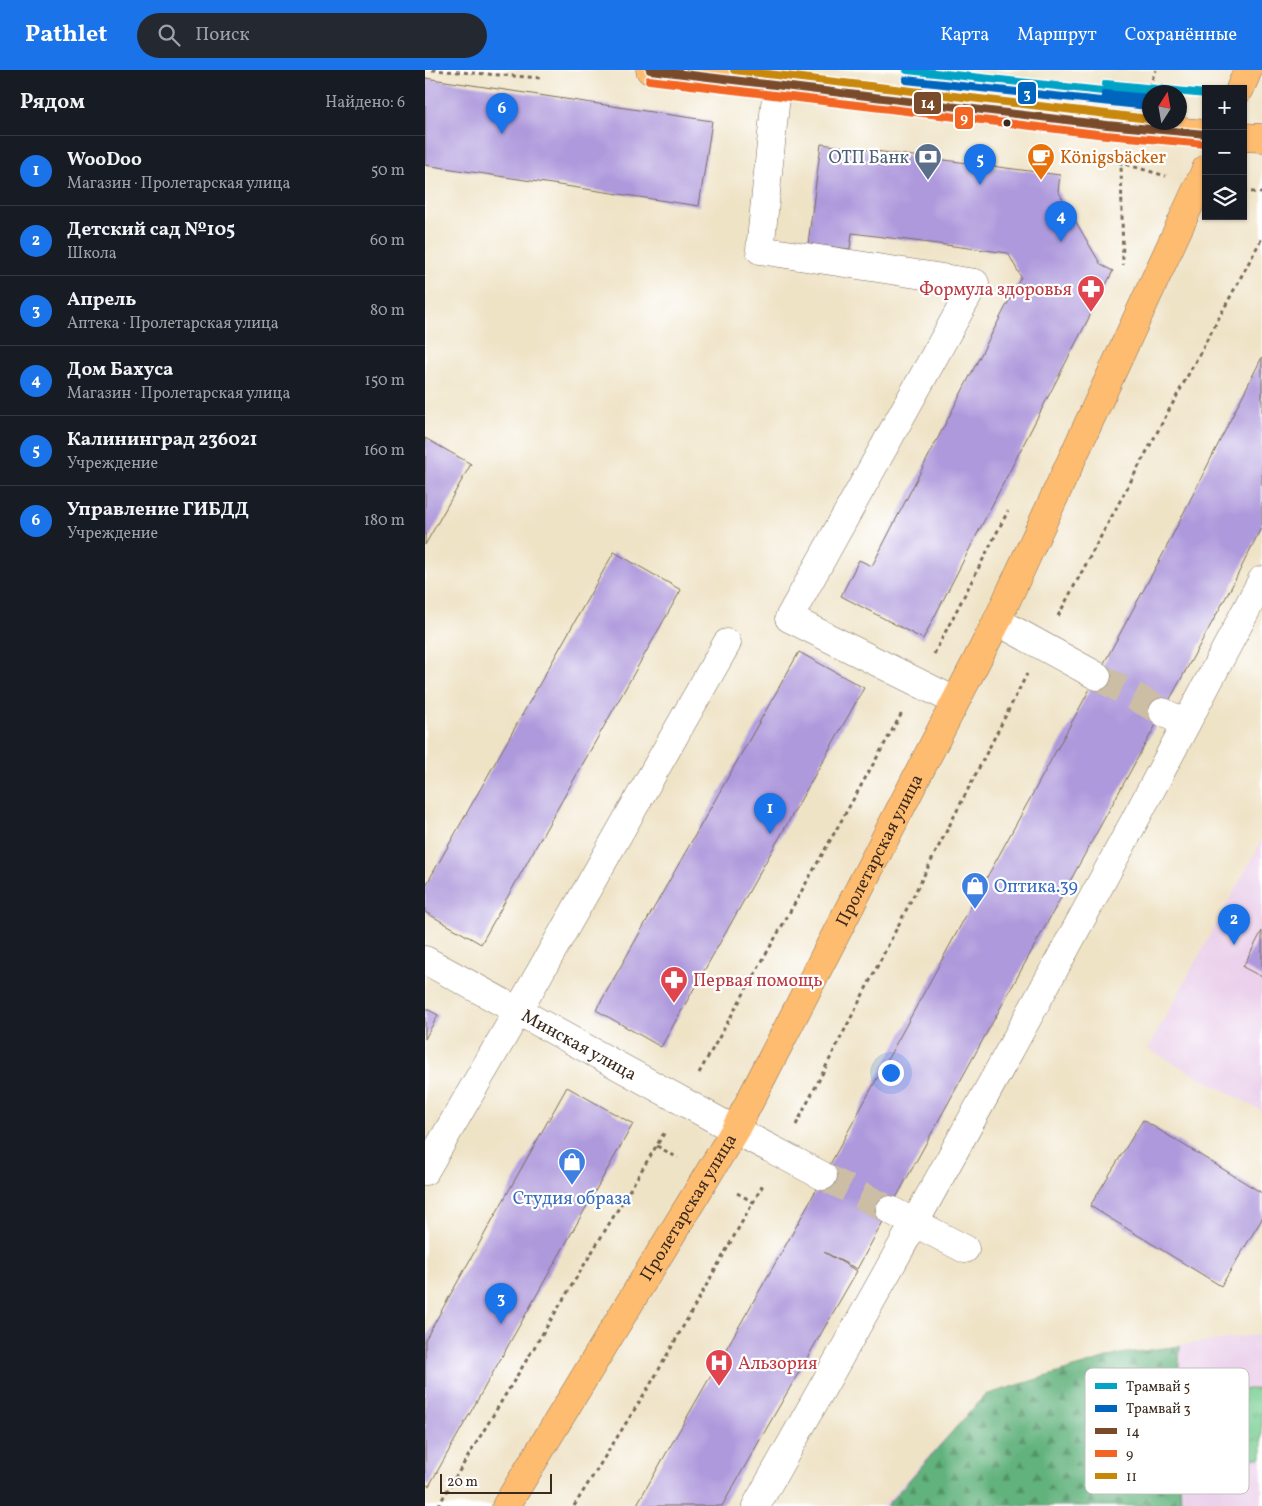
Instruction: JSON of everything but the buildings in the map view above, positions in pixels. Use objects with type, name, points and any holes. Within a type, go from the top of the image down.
[{"type":"main road","points":[[650,70],[780,78],[1107,125],[1202,134]]},
{"type":"main road","points":[[1242,85],[1248,70]]},
{"type":"main road","points":[[1247,137],[1262,138]]},
{"type":"main road","name":"Пролетарская улица","points":[[506,1506],[735,1130],[997,621],[1203,175]]},
{"type":"street","points":[[780,78],[775,104],[759,250],[975,283],[789,618],[955,701]]},
{"type":"street","points":[[757,1506],[916,1223],[1117,856],[1175,718],[1262,580]]},
{"type":"street","points":[[997,621],[1097,676]]},
{"type":"street","points":[[425,1171],[727,643]]},
{"type":"street","name":"Минская улица","points":[[425,960],[683,1102],[823,1176]]},
{"type":"street","points":[[890,1210],[965,1249]]},
{"type":"path","points":[[432,70],[541,78]]},
{"type":"path","points":[[1121,163],[1124,237],[1123,272]]},
{"type":"path","points":[[1247,191],[1262,193]]},
{"type":"path","points":[[574,1506],[653,1380],[781,1154],[1042,646],[1262,238]]},
{"type":"path","points":[[438,1506],[683,1102],[919,683],[1010,508]]},
{"type":"shaded area","points":[[1262,840],[1262,1111],[1148,1049]]},
{"type":"shaded area","points":[[1262,1334],[1262,1506],[882,1506],[985,1395],[1120,1354]]},
{"type":"green space","points":[[1180,1346],[1179,1368],[1085,1368],[1085,1494],[1181,1494],[1181,1506],[886,1506],[985,1395],[1120,1354]]},
{"type":"green space","points":[[1249,1389],[1262,1389],[1262,1458],[1249,1458]]},
{"type":"tunnel","points":[[1097,676],[1163,712]]},
{"type":"tunnel","points":[[823,1176],[890,1210]]},
{"type":"tram line","name":"5","points":[[907,70],[1142,95]]},
{"type":"tram line","name":"3","points":[[906,80],[1142,105]]},
{"type":"tram line","name":"5","points":[[1106,84],[1202,94]]},
{"type":"tram line","name":"3","points":[[1105,94],[1142,97]]},
{"type":"transit line","name":"14","points":[[650,70],[1107,125],[1202,134]]},
{"type":"transit line","name":"11","points":[[734,70],[1142,118]]},
{"type":"transit line","name":"9","points":[[649,80],[1106,135],[1202,144]]},
{"type":"place","name":"Управление ГИБДД","points":[[502,134]]},
{"type":"place","name":"ОТП Банк","points":[[928,181]]},
{"type":"place","name":"Königsbäcker","points":[[1041,181]]},
{"type":"place","name":"Калининград 236021","points":[[980,185]]},
{"type":"place","name":"Дом Бахуса","points":[[1061,242]]},
{"type":"place","name":"Формула здоровья","points":[[1091,313]]},
{"type":"place","name":"WooDoo","points":[[770,834]]},
{"type":"place","name":"Оптика.39","points":[[975,910]]},
{"type":"place","name":"Детский сад №105","points":[[1234,945]]},
{"type":"place","name":"Первая помощь","points":[[674,1004]]},
{"type":"place","name":"Студия образа","points":[[572,1186]]},
{"type":"place","name":"Апрель","points":[[501,1324]]},
{"type":"place","name":"Альзория","points":[[719,1387]]}]
